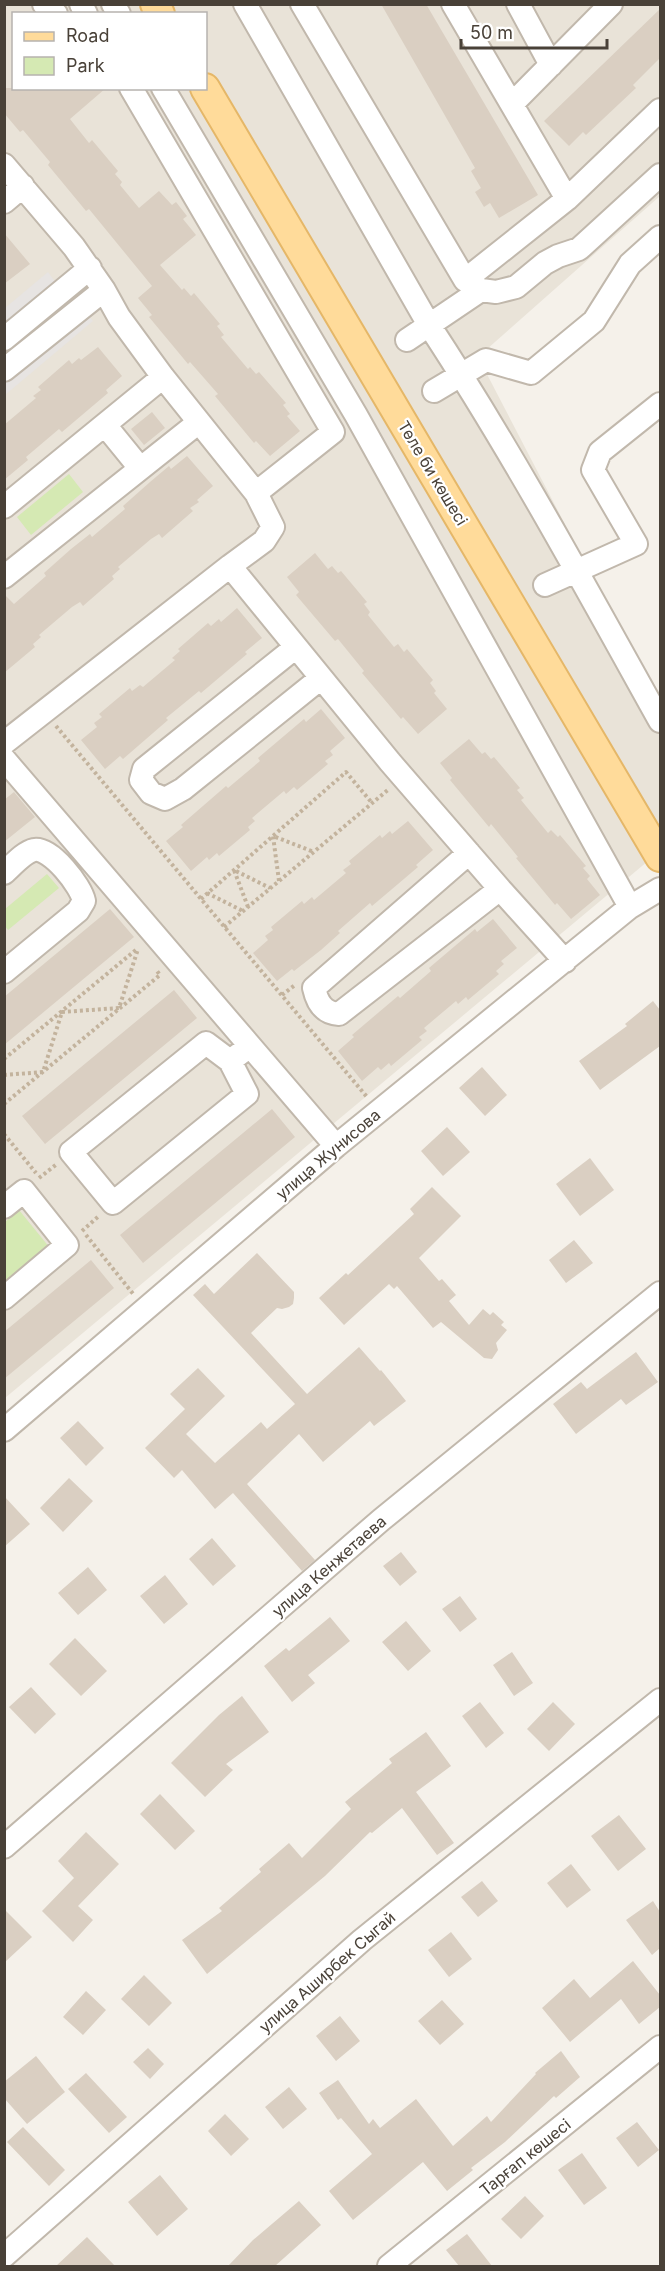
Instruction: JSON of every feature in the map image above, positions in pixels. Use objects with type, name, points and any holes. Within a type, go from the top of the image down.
[{"type":"main road","name":"Төле би көшесі","points":[[206,90],[660,857]]},
{"type":"street","points":[[245,4],[429,325],[461,375],[576,571],[660,721]]},
{"type":"street","points":[[303,4],[473,285],[496,292],[516,287],[545,263],[579,249],[660,175]]},
{"type":"street","points":[[453,4],[567,199]]},
{"type":"street","points":[[518,4],[552,65]]},
{"type":"street","points":[[512,104],[611,4]]},
{"type":"street","points":[[132,90],[333,432]]},
{"type":"street","points":[[164,90],[356,415],[630,907]]},
{"type":"street","points":[[407,340],[429,325],[660,110]]},
{"type":"street","points":[[4,165],[90,268],[119,317],[163,377],[256,493],[273,527],[264,541],[4,743]]},
{"type":"street","points":[[4,202],[23,186]]},
{"type":"street","points":[[434,391],[486,360],[531,373],[594,321],[630,264],[660,237]]},
{"type":"street","points":[[4,339],[90,268]]},
{"type":"street","points":[[4,370],[104,290]]},
{"type":"street","points":[[4,507],[163,377]]},
{"type":"street","points":[[545,585],[636,544],[594,470],[600,452],[660,404]]},
{"type":"street","points":[[256,493],[356,415]]},
{"type":"street","points":[[4,578],[199,422]]},
{"type":"street","points":[[105,424],[140,468]]},
{"type":"street","points":[[230,566],[403,777],[565,961]]},
{"type":"street","points":[[296,647],[144,769],[141,780],[151,793],[165,799],[183,789],[321,678]]},
{"type":"street","points":[[4,759],[336,1146]]},
{"type":"street","points":[[60,865],[80,847]]},
{"type":"street","points":[[4,873],[32,850],[40,850],[50,855],[60,865],[82,891],[84,901],[78,911],[4,972]]},
{"type":"street","points":[[469,853],[314,988],[320,1004],[331,1014],[339,1014],[500,889]]},
{"type":"street","name":"улица Жунисова","points":[[4,1430],[336,1146],[630,907],[660,889]]},
{"type":"street","points":[[206,1042],[230,1061],[247,1094],[113,1203],[71,1152],[206,1042]]},
{"type":"street","points":[[230,1061],[250,1046]]},
{"type":"street","points":[[4,1207],[24,1191],[67,1245],[4,1298]]},
{"type":"street","name":"улица Кенжетаева","points":[[4,1847],[381,1520],[660,1293]]},
{"type":"street","name":"улица Аширбек Сыгай","points":[[4,2256],[362,1940],[660,1700]]},
{"type":"street","name":"Тарғап көшесі","points":[[389,2266],[660,2047]]},
{"type":"path","points":[[44,712],[379,1111]]},
{"type":"path","points":[[201,899],[346,772],[372,803]]},
{"type":"path","points":[[224,927],[403,777]]},
{"type":"path","points":[[273,836],[314,852]]},
{"type":"path","points":[[273,836],[279,881]]},
{"type":"path","points":[[234,870],[270,888]]},
{"type":"path","points":[[234,870],[246,909]]},
{"type":"path","points":[[207,893],[246,909]]},
{"type":"path","points":[[4,1059],[138,948],[119,1008]]},
{"type":"path","points":[[4,1104],[160,975]]},
{"type":"path","points":[[62,1012],[119,1008]]},
{"type":"path","points":[[43,1072],[62,1012]]},
{"type":"path","points":[[4,1075],[43,1072]]},
{"type":"path","points":[[24,1191],[71,1152]]},
{"type":"path","points":[[67,1245],[113,1203]]},
{"type":"shaded area","points":[[5,5],[660,5],[660,196],[478,357],[660,707],[660,851],[5,1398]]},
{"type":"shaded area","points":[[48,272],[56,283],[59,281],[93,321],[5,395],[5,308]]},
{"type":"green space","points":[[69,474],[83,492],[31,535],[17,517]]},
{"type":"green space","points":[[47,874],[59,888],[8,930],[5,926],[5,909]]},
{"type":"green space","points":[[19,1210],[50,1248],[5,1285],[5,1222]]},
{"type":"building","points":[[381,4],[426,4],[538,195],[499,218],[490,203],[484,207],[475,192],[481,188],[471,171],[475,168]]},
{"type":"building","points":[[660,9],[660,58],[633,85],[636,88],[586,135],[583,132],[569,146],[544,121]]},
{"type":"building","points":[[4,88],[12,88],[12,90],[104,90],[70,119],[89,143],[92,140],[118,171],[115,174],[122,182],[120,185],[139,208],[159,191],[172,205],[176,202],[187,216],[183,219],[196,235],[160,265],[182,290],[184,288],[191,296],[194,293],[220,324],[217,326],[224,335],[221,337],[248,369],[250,367],[256,374],[259,372],[286,403],[283,405],[290,414],[287,416],[300,431],[270,456],[256,441],[254,443],[215,396],[218,394],[190,362],[188,364],[149,317],[152,315],[138,298],[152,286],[89,209],[86,211],[23,130],[20,132],[4,113]]},
{"type":"building","points":[[4,233],[30,264],[4,284]]},
{"type":"building","points":[[98,347],[122,376],[106,390],[108,393],[62,432],[59,429],[26,457],[28,460],[4,480],[4,425],[36,398],[33,396],[41,390],[38,387],[69,360],[72,364],[79,358],[81,360]]},
{"type":"building","points":[[152,412],[165,428],[144,445],[131,429]]},
{"type":"building","points":[[187,456],[213,486],[197,500],[199,502],[190,508],[193,511],[162,538],[159,534],[151,539],[118,567],[120,569],[112,576],[114,579],[83,606],[80,602],[72,607],[39,635],[41,637],[33,644],[35,647],[4,673],[4,594],[14,604],[46,576],[44,573],[71,549],[90,534],[92,537],[125,509],[123,506],[150,482],[169,466],[171,469]]},
{"type":"building","points":[[315,553],[328,569],[332,566],[338,573],[341,571],[367,602],[364,604],[370,612],[368,615],[394,647],[398,644],[404,652],[407,649],[433,680],[430,683],[436,691],[434,693],[447,709],[418,734],[403,717],[401,719],[362,673],[364,671],[338,639],[335,641],[296,595],[299,592],[287,577]]},
{"type":"building","points":[[237,608],[262,638],[245,652],[247,654],[201,693],[199,691],[166,718],[168,720],[123,759],[120,756],[105,769],[81,740],[97,727],[94,723],[102,717],[99,714],[130,688],[132,691],[140,685],[143,687],[175,660],[172,658],[180,651],[178,649],[208,623],[211,626],[219,619],[221,622]]},
{"type":"building","points":[[321,709],[345,738],[330,751],[333,755],[325,761],[328,764],[297,790],[294,787],[286,794],[284,791],[252,818],[255,821],[248,827],[250,830],[219,856],[217,853],[209,860],[207,857],[191,871],[166,841],[226,786],[228,788],[260,761],[258,758],[304,719],[306,722]]},
{"type":"building","points":[[469,739],[482,754],[485,752],[491,759],[494,757],[520,788],[517,790],[524,798],[521,800],[548,833],[551,830],[558,837],[560,835],[586,866],[583,868],[590,876],[587,879],[600,895],[571,919],[557,903],[555,905],[491,824],[489,827],[450,780],[452,778],[440,763]]},
{"type":"building","points":[[14,792],[35,817],[4,842],[4,800]]},
{"type":"building","points":[[408,821],[433,850],[416,865],[418,867],[372,906],[370,903],[338,931],[340,933],[321,950],[277,981],[253,953],[268,940],[265,936],[273,930],[271,927],[302,901],[304,904],[312,897],[314,900],[346,873],[343,870],[351,864],[349,861],[380,835],[382,838],[390,831],[392,834]]},
{"type":"building","points":[[110,909],[134,937],[4,1045],[4,997]]},
{"type":"building","points":[[493,919],[517,948],[501,961],[504,964],[496,971],[499,974],[468,1000],[466,997],[458,1004],[456,1001],[424,1028],[427,1031],[419,1037],[422,1040],[391,1066],[389,1063],[381,1070],[378,1067],[362,1081],[338,1051],[354,1037],[352,1035],[431,971],[429,968],[475,929],[477,932]]},
{"type":"building","points":[[174,990],[197,1018],[45,1144],[22,1116]]},
{"type":"building","points":[[653,1001],[660,1010],[660,1046],[600,1090],[579,1061],[627,1026],[625,1024]]},
{"type":"building","points":[[482,1067],[507,1095],[485,1116],[459,1088]]},
{"type":"building","points":[[272,1109],[295,1137],[143,1263],[120,1235]]},
{"type":"building","points":[[447,1127],[470,1152],[443,1176],[421,1151]]},
{"type":"building","points":[[590,1158],[614,1190],[580,1216],[556,1184]]},
{"type":"building","points":[[432,1187],[461,1216],[419,1258],[439,1281],[442,1279],[456,1295],[449,1301],[469,1325],[483,1309],[490,1315],[493,1312],[504,1322],[501,1325],[507,1330],[496,1343],[498,1350],[492,1359],[484,1358],[441,1322],[433,1328],[397,1286],[394,1289],[389,1284],[344,1325],[319,1298],[346,1273],[348,1275],[414,1214],[410,1209]]},
{"type":"building","points":[[574,1240],[593,1263],[566,1283],[549,1260]]},
{"type":"building","points":[[257,1253],[294,1292],[294,1298],[293,1304],[282,1309],[277,1308],[251,1333],[307,1394],[359,1347],[406,1401],[374,1426],[370,1421],[323,1462],[299,1434],[247,1484],[315,1560],[302,1571],[233,1493],[215,1509],[182,1470],[174,1478],[145,1448],[185,1409],[170,1394],[198,1368],[225,1396],[186,1434],[215,1463],[261,1422],[267,1429],[295,1404],[193,1295],[205,1284],[214,1294]]},
{"type":"building","points":[[91,1260],[114,1288],[4,1379],[4,1332]]},
{"type":"building","points":[[636,1352],[658,1382],[626,1405],[621,1399],[576,1434],[553,1404],[581,1382],[587,1389]]},
{"type":"building","points":[[78,1421],[104,1448],[86,1466],[60,1438]]},
{"type":"building","points":[[69,1478],[93,1501],[63,1532],[40,1508]]},
{"type":"building","points":[[4,1496],[30,1524],[4,1547]]},
{"type":"building","points":[[212,1538],[236,1566],[213,1586],[189,1559]]},
{"type":"building","points":[[401,1552],[417,1572],[400,1586],[383,1566]]},
{"type":"building","points":[[88,1567],[107,1590],[78,1615],[58,1593]]},
{"type":"building","points":[[165,1575],[188,1604],[164,1624],[140,1596]]},
{"type":"building","points":[[460,1596],[477,1619],[460,1632],[442,1609]]},
{"type":"building","points":[[330,1617],[350,1641],[308,1675],[315,1683],[292,1702],[264,1666],[286,1648],[289,1651]]},
{"type":"building","points":[[406,1621],[431,1651],[408,1671],[382,1642]]},
{"type":"building","points":[[75,1638],[107,1671],[81,1696],[49,1664]]},
{"type":"building","points":[[512,1652],[533,1683],[514,1696],[493,1665]]},
{"type":"building","points":[[31,1687],[56,1714],[35,1734],[9,1707]]},
{"type":"building","points":[[242,1696],[269,1732],[226,1764],[233,1770],[205,1797],[171,1763],[219,1715]]},
{"type":"building","points":[[480,1702],[504,1733],[486,1748],[462,1716]]},
{"type":"building","points":[[553,1702],[575,1724],[549,1751],[527,1729]]},
{"type":"building","points":[[426,1732],[451,1766],[416,1792],[454,1843],[437,1855],[402,1808],[372,1833],[370,1832],[325,1876],[207,1974],[182,1940],[222,1911],[219,1908],[261,1872],[259,1869],[289,1843],[302,1858],[351,1809],[345,1802],[392,1763],[389,1759]]},
{"type":"building","points":[[160,1794],[195,1831],[175,1850],[140,1814]]},
{"type":"building","points":[[619,1815],[646,1849],[618,1871],[591,1836]]},
{"type":"building","points":[[86,1832],[119,1864],[78,1906],[93,1920],[73,1942],[42,1911],[74,1878],[58,1861]]},
{"type":"building","points":[[571,1864],[591,1890],[567,1908],[547,1883]]},
{"type":"building","points":[[482,1881],[498,1901],[478,1917],[461,1897]]},
{"type":"building","points":[[653,1901],[660,1912],[660,1948],[652,1955],[626,1920]]},
{"type":"building","points":[[4,1909],[32,1937],[4,1963]]},
{"type":"building","points":[[451,1932],[472,1959],[449,1977],[428,1950]]},
{"type":"building","points":[[633,1961],[660,1995],[660,2007],[639,2024],[621,1999],[570,2042],[542,2008],[574,1979],[590,1998]]},
{"type":"building","points":[[144,1975],[172,2003],[149,2026],[121,1999]]},
{"type":"building","points":[[86,1991],[106,2010],[83,2035],[63,2017]]},
{"type":"building","points":[[442,2000],[464,2024],[440,2045],[418,2021]]},
{"type":"building","points":[[340,2016],[360,2041],[336,2061],[316,2036]]},
{"type":"building","points":[[148,2048],[164,2064],[150,2079],[133,2062]]},
{"type":"building","points":[[561,2051],[580,2077],[556,2098],[554,2096],[505,2142],[471,2168],[473,2170],[447,2191],[423,2162],[353,2220],[329,2191],[372,2154],[341,2118],[338,2120],[319,2093],[338,2080],[369,2124],[373,2119],[380,2128],[416,2099],[453,2146],[487,2116],[491,2122],[535,2073]]},
{"type":"building","points":[[36,2056],[65,2092],[27,2124],[4,2098],[4,2082]]},
{"type":"building","points":[[86,2073],[127,2117],[109,2133],[68,2089]]},
{"type":"building","points":[[289,2087],[307,2109],[283,2129],[265,2107]]},
{"type":"building","points":[[225,2114],[249,2139],[231,2156],[208,2131]]},
{"type":"building","points":[[637,2122],[659,2150],[638,2167],[616,2138]]},
{"type":"building","points":[[23,2127],[65,2170],[49,2186],[7,2142]]},
{"type":"building","points":[[582,2153],[607,2188],[584,2205],[558,2170]]},
{"type":"building","points":[[160,2175],[188,2209],[157,2236],[128,2202]]},
{"type":"building","points":[[525,2196],[544,2216],[521,2239],[501,2219]]},
{"type":"building","points":[[299,2201],[321,2225],[275,2266],[228,2266],[253,2240]]},
{"type":"building","points":[[467,2234],[492,2266],[459,2266],[446,2250]]},
{"type":"building","points":[[87,2237],[115,2266],[56,2266]]}]
